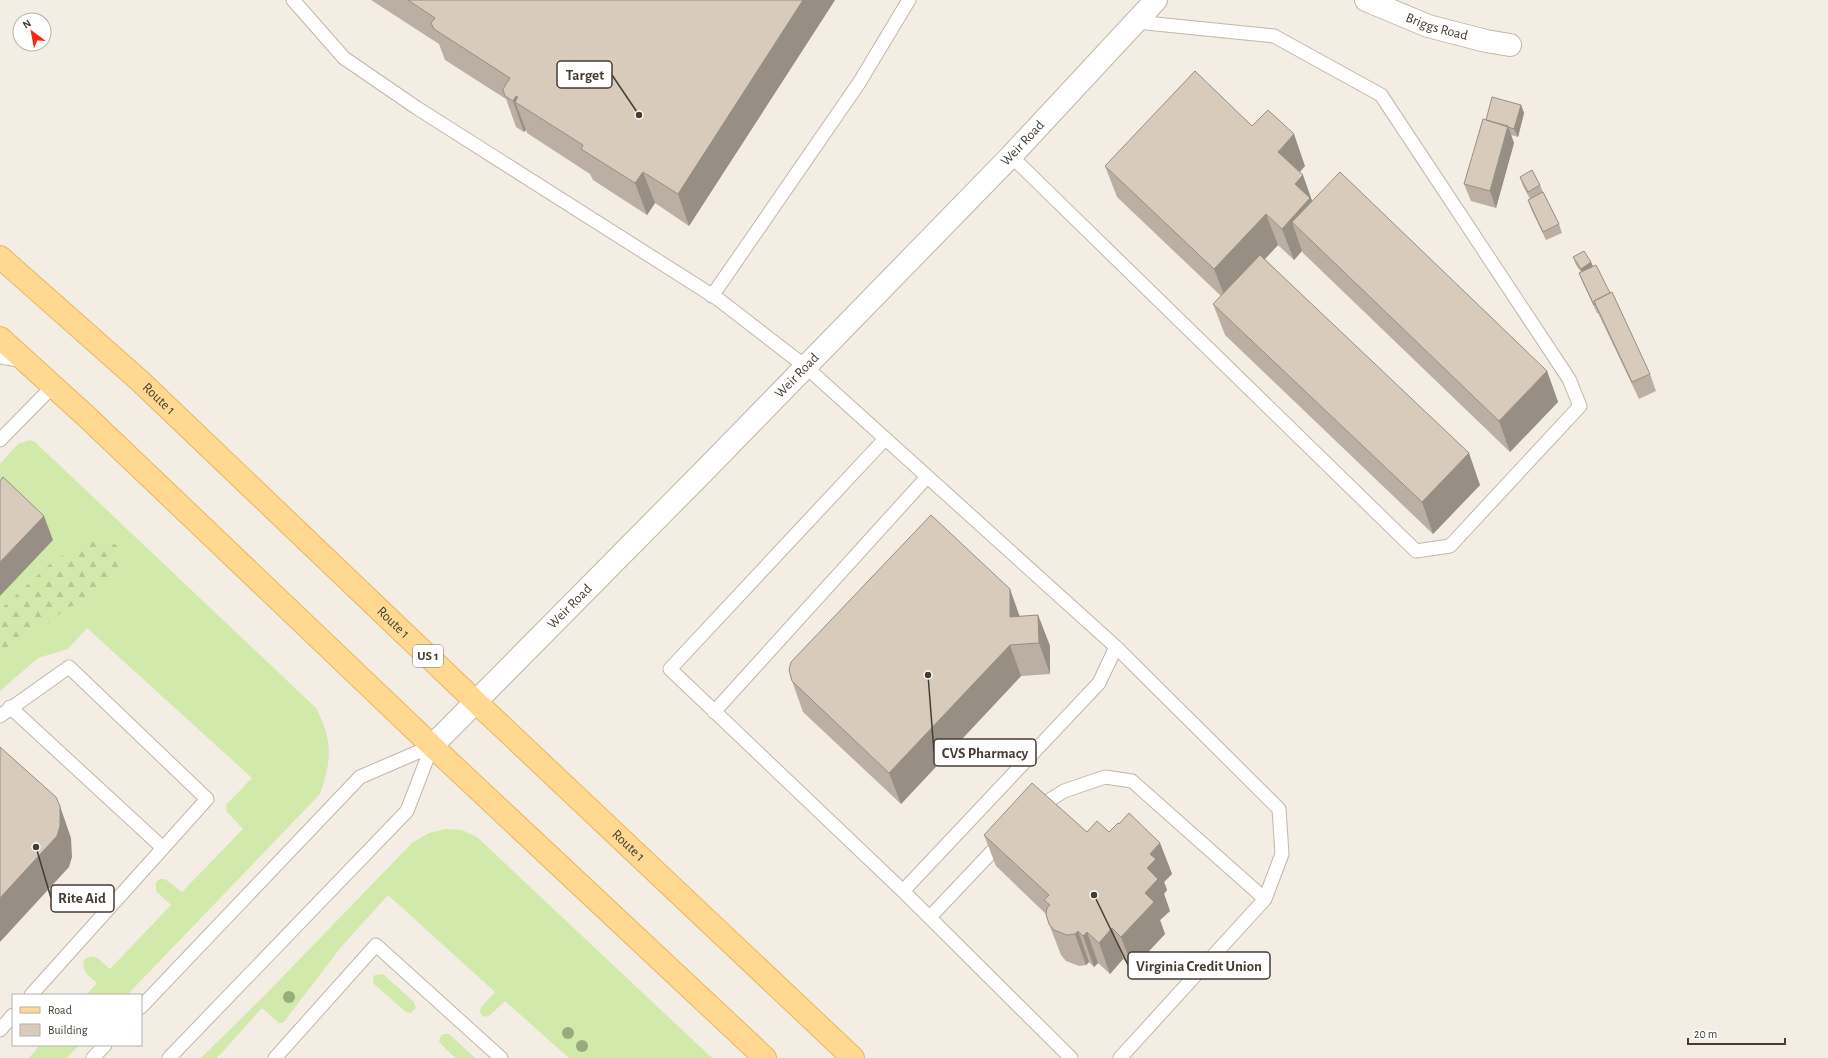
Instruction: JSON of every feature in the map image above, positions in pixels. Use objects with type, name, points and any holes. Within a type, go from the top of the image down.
[{"type":"main road","name":"Route 1","points":[[0,256],[140,381],[476,702],[853,1058]]},
{"type":"main road","points":[[0,338],[54,385],[432,746],[765,1058]]},
{"type":"street","name":"Weir Road","points":[[432,746],[806,367],[1010,156],[1156,0]]},
{"type":"street","name":"Briggs Road","points":[[1366,0],[1428,26],[1510,45]]},
{"type":"lane","points":[[293,0],[344,58],[417,108],[712,296],[806,367],[1116,647],[1279,809],[1282,854],[1265,898],[1120,1058]]},
{"type":"lane","points":[[712,296],[859,83],[909,0]]},
{"type":"lane","points":[[1010,156],[1416,551],[1450,546],[1580,406],[1569,380],[1381,95],[1274,36],[1136,22]]},
{"type":"lane","points":[[0,357],[28,362]]},
{"type":"lane","points":[[0,440],[54,385]]},
{"type":"lane","points":[[885,439],[670,669],[930,917],[1071,1058]]},
{"type":"lane","points":[[714,712],[927,477]]},
{"type":"lane","points":[[903,891],[1099,683],[1116,647]]},
{"type":"lane","points":[[32,994],[163,848],[207,799],[69,667],[5,712],[163,848]]},
{"type":"lane","points":[[142,1006],[360,777],[432,746]]},
{"type":"lane","points":[[169,1058],[407,810],[432,746]]},
{"type":"lane","points":[[1025,818],[1041,805],[1064,791],[1105,777],[1132,781],[1265,898]]},
{"type":"lane","points":[[930,917],[1009,834]]},
{"type":"lane","points":[[275,1058],[376,945],[501,1058]]},
{"type":"lane","points":[[0,1030],[12,1016]]},
{"type":"lane","points":[[93,1058],[104,1046]]},
{"type":"green space","points":[[30,440],[35,442],[316,708],[322,720],[328,741],[329,751],[327,771],[320,794],[128,994],[87,994],[97,983],[85,971],[83,964],[84,960],[95,957],[110,969],[171,905],[156,891],[156,882],[160,879],[165,879],[182,892],[243,829],[227,812],[226,805],[252,778],[87,628],[68,649],[38,658],[0,691],[0,464],[18,444]]},
{"type":"green space","points":[[106,539],[122,549],[118,574],[88,602],[68,607],[0,661],[0,610],[50,564],[84,541]]},
{"type":"green space","points":[[446,829],[462,830],[477,837],[712,1058],[569,1058],[505,1001],[490,1015],[485,1017],[481,1015],[481,1007],[495,992],[388,895],[341,947],[283,1023],[279,1023],[262,1008],[217,1058],[201,1058],[266,994],[412,843],[429,833]]},
{"type":"green space","points":[[383,974],[414,1002],[416,1008],[411,1013],[406,1012],[374,984],[373,978],[375,975]]},
{"type":"green space","points":[[449,1034],[475,1058],[455,1058],[439,1042],[441,1035]]},
{"type":"green space","points":[[39,1046],[78,1046],[67,1058],[29,1058]]},
{"type":"building","points":[[408,0],[803,0],[678,194],[643,172],[635,183],[581,149],[583,145],[515,102],[518,97],[516,96],[513,101],[505,96],[503,89],[510,78],[434,29],[431,23],[435,18]]},
{"type":"building","points":[[1195,71],[1252,126],[1268,110],[1294,134],[1278,152],[1303,175],[1295,184],[1310,198],[1282,229],[1266,214],[1214,269],[1105,166]]},
{"type":"building","points":[[1492,97],[1521,105],[1514,129],[1486,120]]},
{"type":"building","points":[[1483,119],[1508,126],[1490,191],[1464,184]]},
{"type":"building","points":[[1532,170],[1540,185],[1528,192],[1520,177]]},
{"type":"building","points":[[1340,172],[1547,371],[1499,421],[1292,222]]},
{"type":"building","points":[[1543,192],[1559,224],[1543,232],[1528,200]]},
{"type":"building","points":[[1584,251],[1591,262],[1581,269],[1573,257]]},
{"type":"building","points":[[1260,255],[1469,453],[1422,502],[1213,304]]},
{"type":"building","points":[[1596,265],[1610,293],[1594,301],[1594,305],[1579,273]]},
{"type":"building","points":[[1612,292],[1650,374],[1632,382],[1594,301]]},
{"type":"building","points":[[3,477],[44,516],[0,562],[0,481]]},
{"type":"building","points":[[931,515],[1010,589],[1010,617],[1038,615],[1039,643],[1010,645],[889,773],[792,681],[789,670],[791,662]]},
{"type":"building","points":[[0,747],[56,797],[60,806],[60,826],[57,836],[0,898]]},
{"type":"building","points":[[1032,783],[1087,832],[1097,821],[1109,832],[1129,813],[1160,843],[1150,854],[1156,859],[1147,868],[1158,879],[1145,893],[1154,902],[1121,937],[1112,928],[1099,943],[1087,932],[1083,936],[1078,931],[1075,934],[1067,935],[1054,930],[1049,924],[1046,914],[1047,908],[1050,905],[1044,900],[1049,895],[984,835]]},
{"type":"place","name":"Target","points":[[639,115]]},
{"type":"place","name":"CVS Pharmacy","points":[[928,675]]},
{"type":"place","name":"Rite Aid","points":[[36,847]]},
{"type":"place","name":"Virginia Credit Union","points":[[1094,895]]}]
